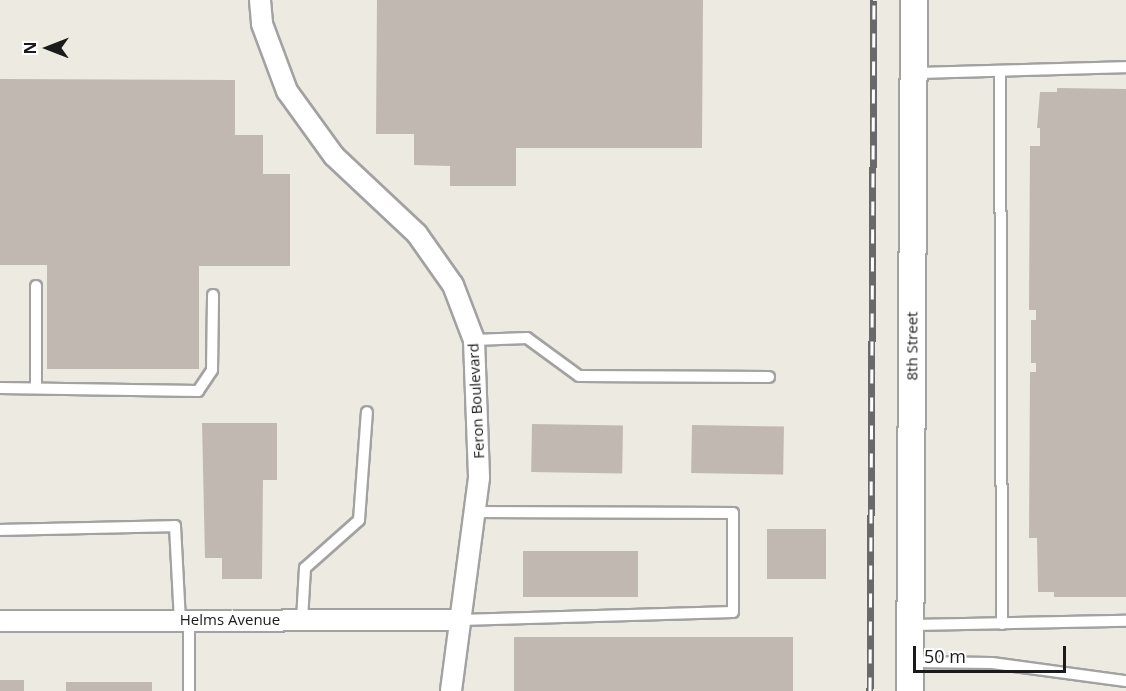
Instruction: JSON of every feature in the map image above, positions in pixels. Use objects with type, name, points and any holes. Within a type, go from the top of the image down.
[{"type":"street","name":"Feron Boulevard","points":[[260,0],[262,24],[287,91],[334,156],[417,234],[453,285],[474,340],[479,478],[450,691]]},
{"type":"street","name":"8th Street","points":[[910,691],[914,0]]},
{"type":"street","name":"Helms Avenue","points":[[0,621],[460,620]]},
{"type":"lane","points":[[914,73],[1126,67]]},
{"type":"lane","points":[[1000,71],[1002,624]]},
{"type":"lane","points":[[36,285],[36,388]]},
{"type":"lane","points":[[0,388],[198,391],[212,370],[213,295]]},
{"type":"lane","points":[[474,340],[527,338],[579,376],[769,377]]},
{"type":"lane","points":[[302,620],[305,568],[359,520],[367,412]]},
{"type":"lane","points":[[460,620],[733,612],[733,513],[476,512]]},
{"type":"lane","points":[[0,530],[175,526],[189,691]]},
{"type":"lane","points":[[910,625],[1126,621]]},
{"type":"lane","points":[[910,662],[992,663],[1126,681]]},
{"type":"building","points":[[377,0],[703,0],[702,148],[516,148],[516,186],[450,186],[450,166],[414,165],[414,134],[376,134]]},
{"type":"building","points":[[0,79],[235,80],[235,135],[263,135],[263,174],[290,174],[290,266],[199,266],[199,369],[47,369],[47,265],[0,265]]},
{"type":"building","points":[[1057,88],[1126,89],[1126,597],[1054,597],[1054,592],[1038,592],[1037,538],[1029,538],[1030,372],[1036,372],[1036,363],[1031,363],[1031,320],[1036,320],[1036,310],[1029,310],[1030,146],[1040,146],[1040,128],[1037,128],[1040,92],[1057,92]]},
{"type":"building","points":[[202,423],[277,423],[277,480],[263,480],[262,579],[222,579],[222,558],[205,558]]},
{"type":"building","points":[[532,424],[623,426],[622,474],[531,472]]},
{"type":"building","points":[[692,425],[784,427],[783,475],[691,473]]},
{"type":"building","points":[[767,529],[826,529],[826,579],[767,579]]},
{"type":"building","points":[[523,551],[638,551],[638,597],[523,597]]},
{"type":"building","points":[[514,637],[793,637],[793,691],[514,691]]},
{"type":"building","points":[[0,680],[24,680],[24,691],[0,691]]},
{"type":"building","points":[[66,682],[152,682],[152,691],[66,691]]},
{"type":"railway","points":[[870,691],[874,0]]}]
